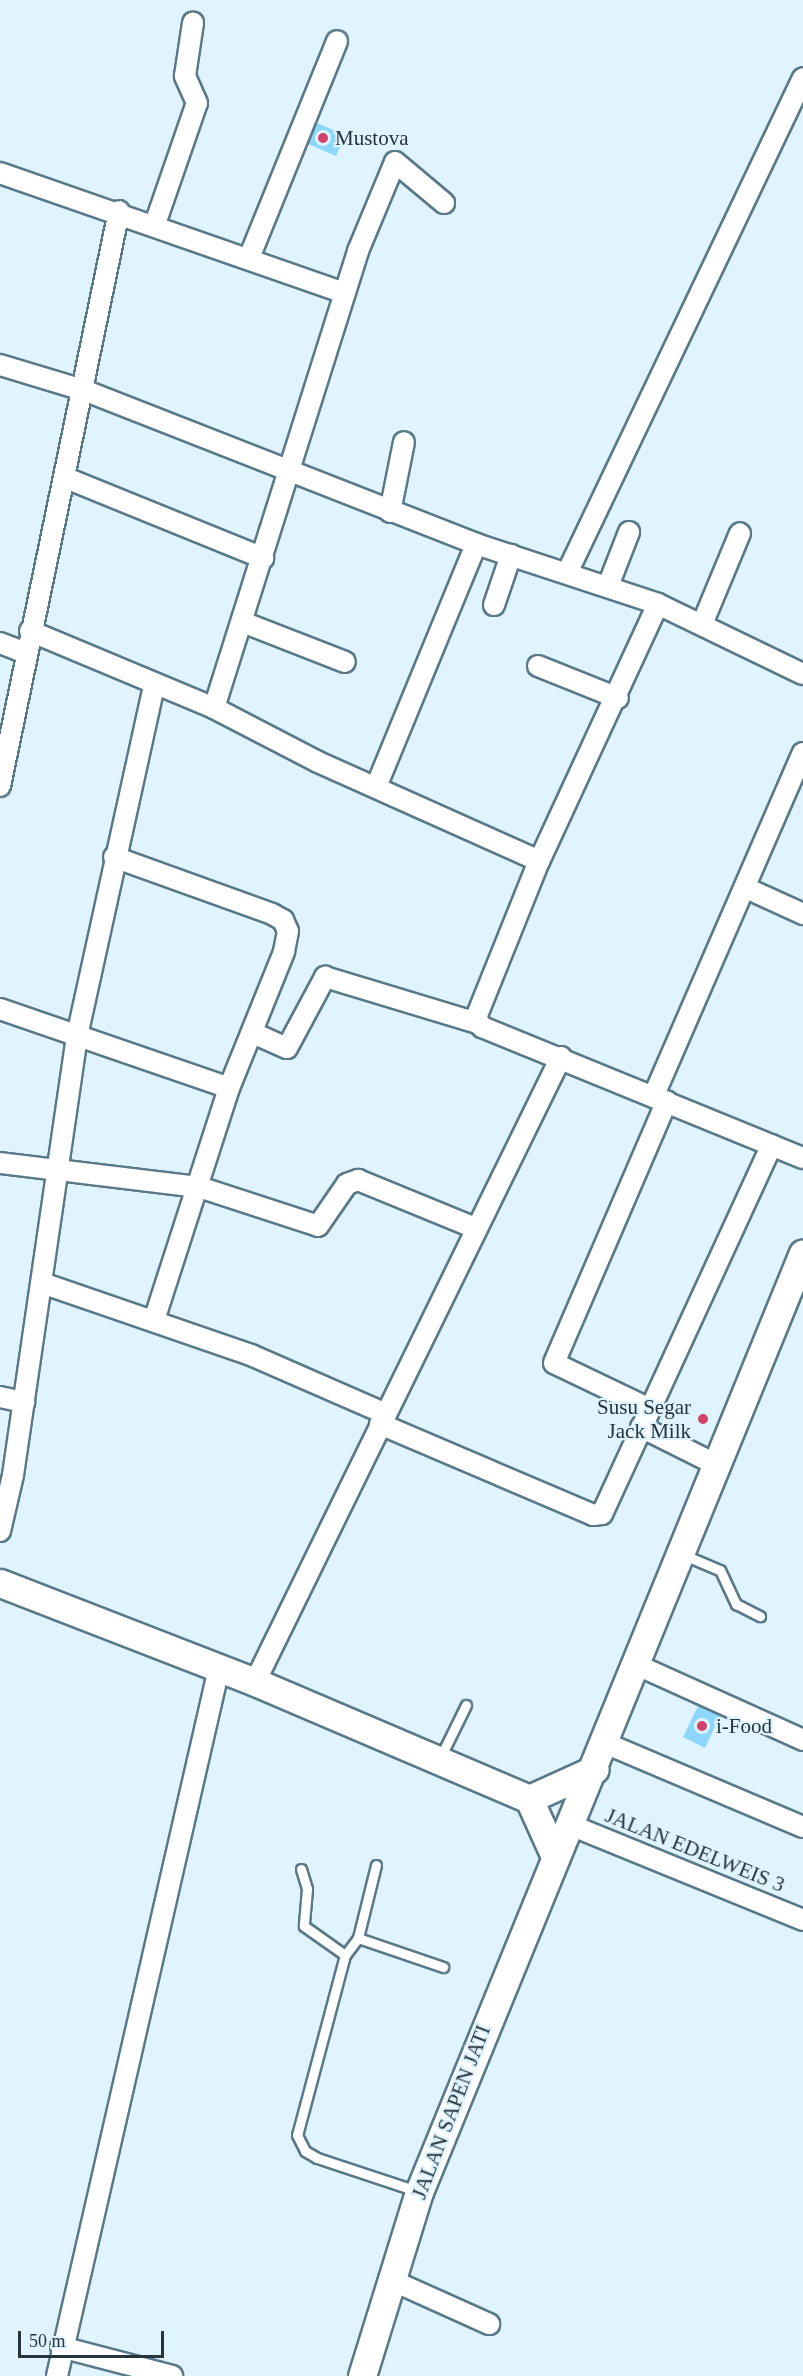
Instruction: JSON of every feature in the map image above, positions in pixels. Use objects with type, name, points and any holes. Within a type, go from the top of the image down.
[{"type":"street","points":[[155,224],[197,103],[185,76],[193,23]]},
{"type":"street","points":[[249,258],[337,41]]},
{"type":"street","points":[[567,573],[803,78]]},
{"type":"street","points":[[214,708],[245,623],[288,474],[345,293],[395,162],[444,203]]},
{"type":"street","points":[[0,173],[119,211],[345,293]]},
{"type":"street","points":[[0,786],[24,652],[86,391],[119,211]]},
{"type":"street","points":[[0,365],[86,391],[288,474],[476,544],[658,604],[703,622],[803,674]]},
{"type":"street","points":[[390,512],[404,442]]},
{"type":"street","points":[[66,478],[263,558]]},
{"type":"street","points":[[608,586],[629,532]]},
{"type":"street","points":[[703,622],[740,533]]},
{"type":"street","points":[[376,787],[476,544]]},
{"type":"street","points":[[494,605],[511,555]]},
{"type":"street","points":[[477,1023],[477,1007],[539,861],[618,698],[658,604]]},
{"type":"street","points":[[245,623],[345,662]]},
{"type":"street","points":[[30,631],[154,685],[214,708],[376,787],[539,861]]},
{"type":"street","points":[[0,643],[24,652]]},
{"type":"street","points":[[538,666],[618,698]]},
{"type":"street","points":[[0,1531],[7,1473],[24,1402],[77,1036],[114,857],[154,685]]},
{"type":"street","points":[[717,1465],[646,1418],[554,1363],[660,1098],[803,753]]},
{"type":"street","points":[[114,857],[283,920],[284,952],[253,1034],[229,1088],[199,1187],[154,1320]]},
{"type":"street","points":[[746,888],[803,914]]},
{"type":"street","points":[[253,1034],[287,1048],[325,977],[477,1023],[803,1158]]},
{"type":"street","points":[[0,1010],[229,1088]]},
{"type":"street","points":[[255,1682],[561,1056]]},
{"type":"street","points":[[42,1283],[251,1354],[383,1419],[596,1516],[604,1511],[772,1145]]},
{"type":"street","points":[[0,1163],[58,1173],[199,1187],[321,1226],[348,1184],[358,1180],[475,1228]]},
{"type":"street","name":"JALAN SAPEN JATI","points":[[362,2376],[389,2279],[419,2192],[553,1852],[595,1769],[803,1253]]},
{"type":"street","points":[[0,1397],[24,1402]]},
{"type":"street","points":[[0,1583],[255,1682],[529,1798],[553,1852]]},
{"type":"street","points":[[637,1665],[803,1740]]},
{"type":"street","points":[[57,2376],[61,2347],[219,1668]]},
{"type":"street","points":[[605,1743],[803,1827]]},
{"type":"street","points":[[529,1798],[595,1769]]},
{"type":"street","name":"JALAN EDELWEIS 3","points":[[568,1824],[803,1920]]},
{"type":"street","points":[[389,2279],[489,2324]]},
{"type":"street","points":[[61,2347],[172,2376]]},
{"type":"lane","points":[[681,1554],[720,1570],[736,1604],[760,1616]]},
{"type":"lane","points":[[439,1760],[466,1705]]},
{"type":"lane","points":[[376,1865],[358,1938],[345,1955],[300,2143],[317,2158],[419,2192]]},
{"type":"lane","points":[[301,1869],[307,1889],[304,1926],[345,1955]]},
{"type":"lane","points":[[358,1938],[444,1967]]},
{"type":"building","name":"Mustova","points":[[317,123],[345,135],[336,156],[308,144]]},
{"type":"building","name":"i-Food","points":[[698,1706],[720,1716],[705,1748],[683,1737]]},
{"type":"place","name":"Mustova","points":[[323,138]]},
{"type":"place","name":"Susu Segar Jack Milk","points":[[703,1419]]},
{"type":"place","name":"i-Food","points":[[702,1726]]}]
